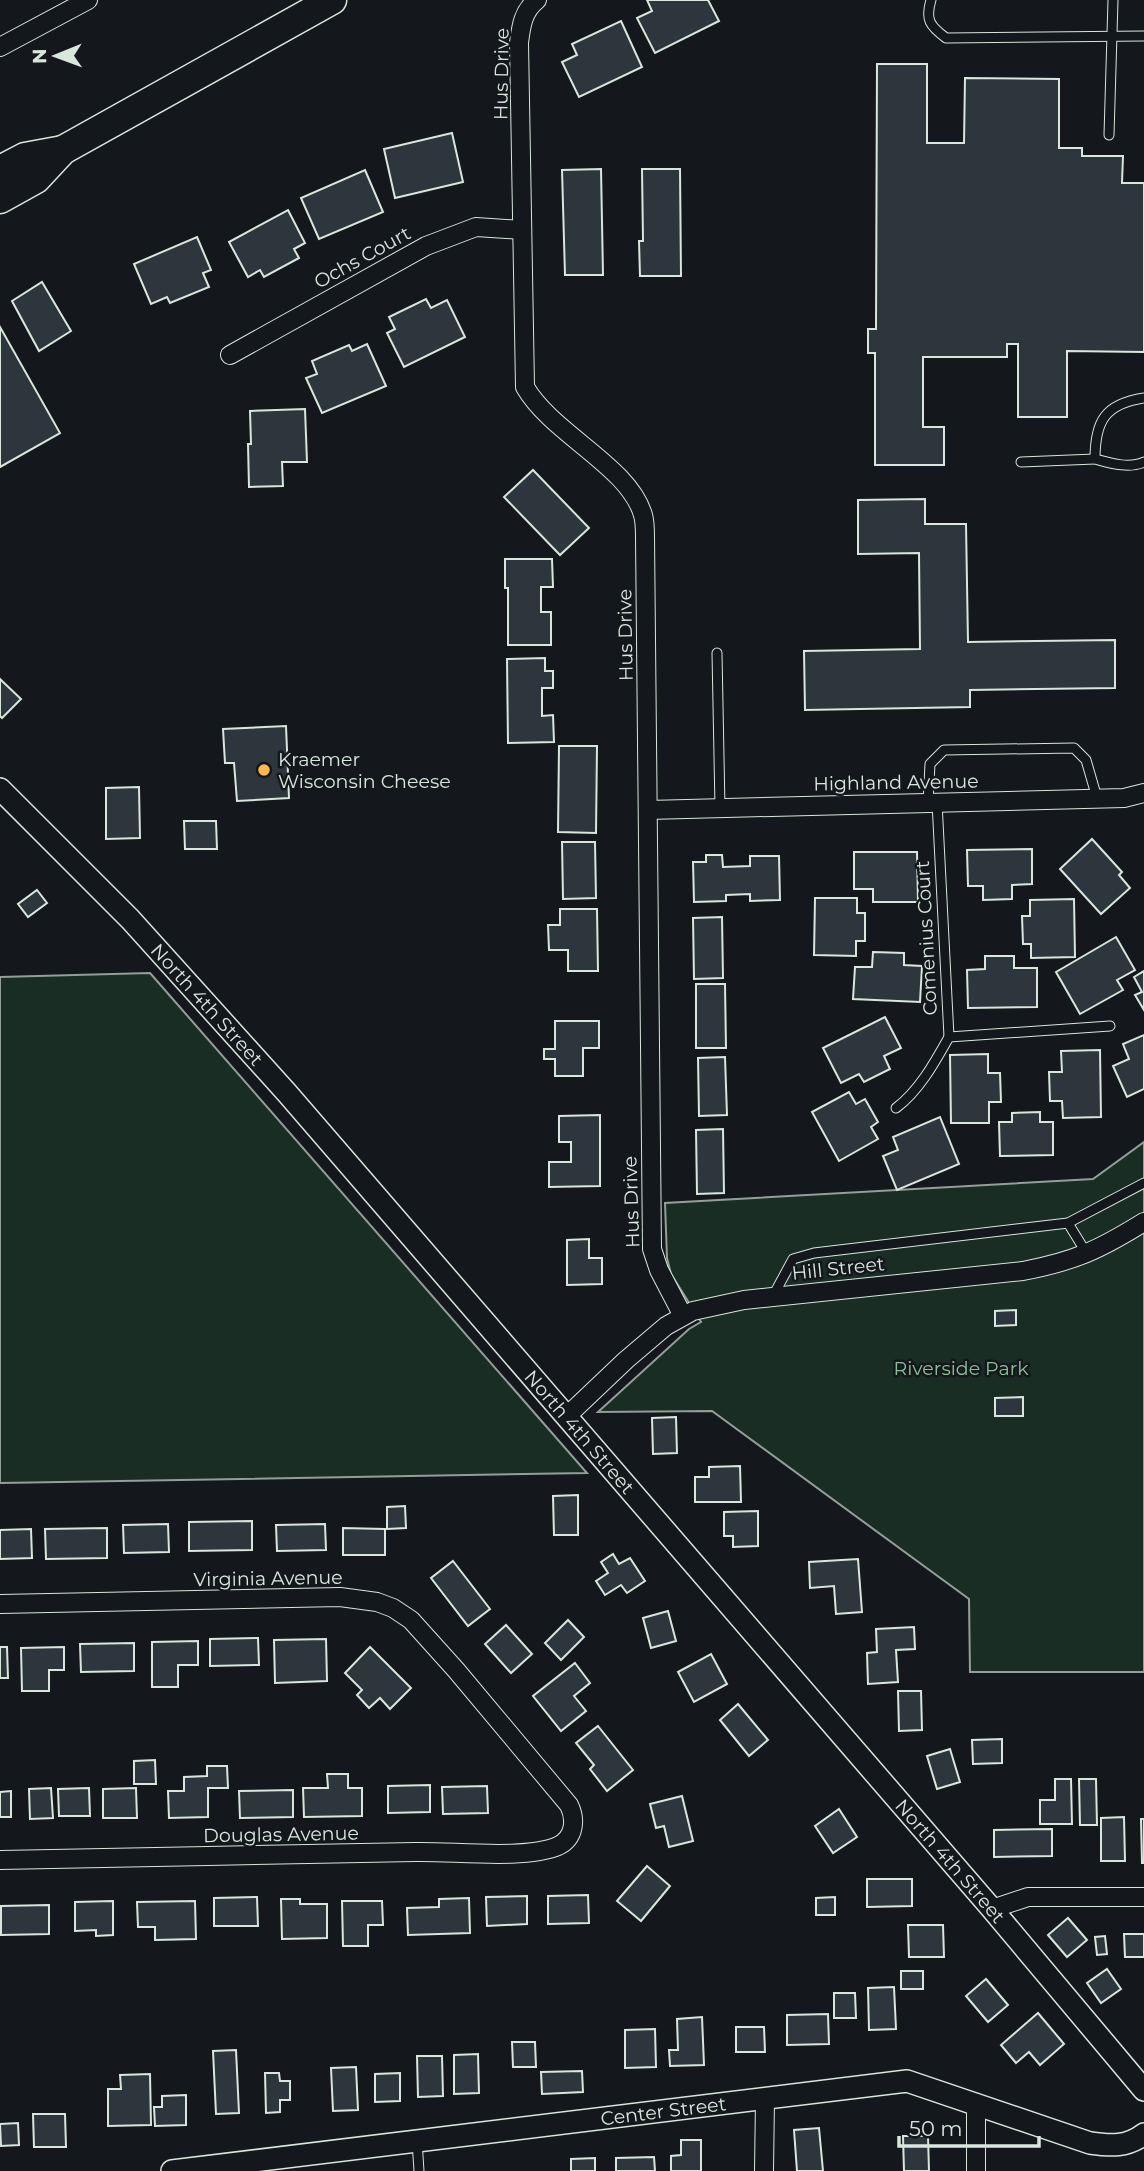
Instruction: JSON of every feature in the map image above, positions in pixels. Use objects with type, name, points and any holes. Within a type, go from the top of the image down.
[{"type":"highway","points":[[0,199],[36,179],[63,150],[332,0]]},
{"type":"highway","points":[[0,170],[25,157],[63,150]]},
{"type":"street","points":[[0,47],[89,0]]},
{"type":"street","name":"Hus Drive","points":[[537,0],[526,12],[519,43],[525,387],[532,400],[555,424],[629,488],[643,516],[652,1249],[659,1270],[683,1317]]},
{"type":"street","name":"Ochs Court","points":[[230,355],[426,246],[476,226],[522,230]]},
{"type":"street","name":"North 4th Street","points":[[0,789],[130,919],[296,1104],[992,1909],[1144,2090]]},
{"type":"street","name":"Highland Avenue","points":[[648,810],[1097,799],[1124,798],[1144,793]]},
{"type":"street","name":"Hill Street","points":[[566,1417],[666,1326],[715,1305],[773,1296],[1023,1271],[1087,1254],[1144,1222]]},
{"type":"street","name":"Virginia Avenue","points":[[0,1604],[340,1597],[377,1602],[393,1608],[411,1620],[456,1670],[569,1805],[573,1814],[573,1826],[570,1836],[561,1845]]},
{"type":"street","name":"Douglas Avenue","points":[[0,1860],[409,1852],[528,1853],[561,1845]]},
{"type":"street","points":[[992,1909],[1028,1897],[1144,1897]]},
{"type":"street","name":"Center Street","points":[[172,2171],[906,2081],[1098,2144],[1119,2145],[1132,2142],[1144,2134]]},
{"type":"street","points":[[764,2171],[765,2099]]},
{"type":"street","points":[[976,2103],[976,2171]]},
{"type":"lane","points":[[930,0],[927,13],[933,29],[946,38],[1144,36]]},
{"type":"lane","points":[[1109,135],[1113,0]]},
{"type":"lane","points":[[1095,459],[1095,435],[1110,410],[1128,401],[1144,398]]},
{"type":"lane","points":[[1021,462],[1095,459],[1136,466],[1144,462]]},
{"type":"lane","points":[[717,653],[720,808]]},
{"type":"lane","name":"Comenius Court","points":[[1097,799],[1086,761],[1074,748],[944,750],[930,764],[949,1037],[1110,1026]]},
{"type":"lane","points":[[896,1108],[906,1101],[934,1064],[949,1037]]},
{"type":"lane","points":[[773,1296],[793,1259],[814,1252],[1068,1223],[1144,1182]]},
{"type":"lane","points":[[1068,1223],[1087,1254]]},
{"type":"lane","points":[[416,2141],[419,2171]]},
{"type":"green space","points":[[150,973],[587,1473],[0,1483],[0,977]]},
{"type":"green space","name":"Riverside Park","points":[[1144,1142],[1144,1672],[970,1672],[969,1599],[712,1411],[598,1412],[689,1329],[701,1322],[671,1274],[667,1258],[665,1203],[1093,1179]]},
{"type":"building","points":[[647,0],[708,0],[719,21],[655,53],[637,18],[652,11]]},
{"type":"building","points":[[621,21],[642,67],[579,97],[562,62],[577,55],[572,44]]},
{"type":"building","points":[[877,64],[927,64],[927,143],[964,143],[965,78],[1059,79],[1059,148],[1082,148],[1082,156],[1123,156],[1122,183],[1144,183],[1144,352],[1067,351],[1067,417],[1018,417],[1018,344],[1007,344],[1007,357],[923,357],[923,427],[944,427],[944,465],[875,465],[875,353],[868,353],[868,329],[876,329]]},
{"type":"building","points":[[452,133],[463,182],[395,198],[384,149]]},
{"type":"building","points":[[601,169],[603,275],[565,275],[562,170]]},
{"type":"building","points":[[642,169],[680,169],[681,276],[640,276],[639,241],[643,241]]},
{"type":"building","points":[[365,170],[383,212],[319,239],[301,198]]},
{"type":"building","points":[[288,210],[305,243],[294,249],[299,258],[264,277],[260,270],[248,277],[229,242]]},
{"type":"building","points":[[197,237],[211,270],[203,273],[209,287],[170,303],[167,297],[151,304],[134,264]]},
{"type":"building","points":[[42,282],[71,331],[39,351],[12,301]]},
{"type":"building","points":[[426,299],[431,308],[447,300],[465,337],[404,367],[387,333],[395,329],[389,317]]},
{"type":"building","points":[[0,327],[60,433],[0,467]]},
{"type":"building","points":[[367,344],[386,386],[322,413],[306,378],[317,374],[312,361],[349,345],[352,351]]},
{"type":"building","points":[[305,409],[307,462],[282,462],[283,486],[249,487],[250,411]]},
{"type":"building","points":[[533,470],[589,528],[560,555],[504,497]]},
{"type":"building","points":[[925,499],[925,524],[966,524],[968,642],[1115,640],[1115,688],[970,690],[970,707],[805,710],[804,651],[920,649],[919,553],[858,554],[858,500]]},
{"type":"building","points":[[505,559],[552,559],[553,587],[541,587],[541,612],[551,612],[551,645],[508,645]]},
{"type":"building","points":[[545,658],[545,671],[553,671],[553,688],[542,688],[542,716],[553,715],[554,742],[508,743],[507,659]]},
{"type":"building","points":[[0,679],[21,699],[2,718],[0,716]]},
{"type":"building","points":[[286,726],[289,798],[237,801],[234,763],[225,763],[223,729]]},
{"type":"building","points":[[559,746],[597,746],[596,833],[558,832]]},
{"type":"building","points":[[139,787],[140,838],[106,839],[106,788]]},
{"type":"building","points":[[184,821],[216,821],[217,849],[185,849]]},
{"type":"building","points":[[1092,839],[1122,872],[1119,875],[1130,888],[1101,914],[1060,869]]},
{"type":"building","points":[[562,842],[595,842],[596,898],[563,899]]},
{"type":"building","points":[[1032,849],[1032,884],[1012,885],[1012,899],[983,900],[983,886],[968,886],[967,850]]},
{"type":"building","points":[[854,852],[917,852],[918,902],[873,902],[873,889],[854,889]]},
{"type":"building","points":[[706,855],[722,855],[723,867],[750,866],[750,856],[779,856],[780,900],[750,901],[750,894],[726,895],[726,901],[694,902],[693,862],[706,862]]},
{"type":"building","points":[[37,890],[47,903],[28,917],[18,904]]},
{"type":"building","points":[[815,898],[857,898],[857,913],[865,913],[865,941],[856,941],[856,956],[814,955]]},
{"type":"building","points":[[1074,899],[1075,957],[1031,958],[1031,944],[1023,944],[1022,916],[1030,916],[1030,900]]},
{"type":"building","points":[[560,909],[597,909],[598,971],[568,971],[568,950],[549,950],[548,925],[560,925]]},
{"type":"building","points":[[722,917],[723,978],[694,979],[693,918]]},
{"type":"building","points":[[1116,937],[1135,970],[1117,980],[1123,990],[1080,1014],[1056,972]]},
{"type":"building","points":[[873,952],[904,953],[904,965],[922,966],[920,1002],[853,999],[855,967],[872,967]]},
{"type":"building","points":[[985,956],[1014,956],[1014,968],[1037,968],[1037,1007],[968,1008],[967,970],[985,969]]},
{"type":"building","points":[[1144,971],[1144,1010],[1135,995],[1142,992],[1134,977]]},
{"type":"building","points":[[696,984],[725,984],[726,1048],[696,1048]]},
{"type":"building","points":[[885,1017],[901,1048],[884,1056],[890,1069],[864,1082],[859,1074],[841,1083],[823,1048]]},
{"type":"building","points":[[555,1021],[599,1021],[599,1048],[583,1048],[583,1076],[555,1076],[555,1059],[544,1059],[544,1049],[555,1049]]},
{"type":"building","points":[[1144,1035],[1144,1089],[1127,1097],[1113,1066],[1129,1059],[1123,1044]]},
{"type":"building","points":[[1100,1050],[1101,1117],[1063,1118],[1062,1101],[1050,1101],[1049,1072],[1062,1072],[1061,1051]]},
{"type":"building","points":[[988,1054],[988,1073],[1000,1073],[1001,1102],[989,1102],[989,1123],[951,1123],[950,1055]]},
{"type":"building","points":[[725,1057],[727,1115],[699,1116],[698,1058]]},
{"type":"building","points":[[849,1092],[856,1104],[865,1099],[878,1122],[871,1127],[878,1139],[839,1161],[812,1112]]},
{"type":"building","points":[[1040,1112],[1040,1122],[1053,1122],[1053,1155],[1000,1156],[999,1122],[1012,1122],[1012,1113]]},
{"type":"building","points":[[600,1115],[600,1186],[549,1187],[549,1162],[571,1162],[571,1142],[559,1142],[559,1116]]},
{"type":"building","points":[[940,1117],[959,1164],[897,1190],[883,1156],[898,1150],[893,1137]]},
{"type":"building","points":[[723,1129],[724,1193],[697,1194],[696,1130]]},
{"type":"building","points":[[589,1239],[589,1258],[602,1258],[602,1284],[567,1285],[567,1240]]},
{"type":"building","points":[[1016,1310],[1016,1325],[995,1326],[995,1311]]},
{"type":"building","points":[[1023,1397],[1023,1416],[995,1416],[995,1398]]},
{"type":"building","points":[[676,1417],[677,1453],[653,1454],[652,1418]]},
{"type":"building","points":[[740,1466],[741,1502],[695,1502],[695,1477],[709,1477],[709,1467]]},
{"type":"building","points":[[578,1495],[578,1535],[554,1535],[553,1496]]},
{"type":"building","points":[[405,1506],[406,1528],[387,1529],[387,1507]]},
{"type":"building","points":[[758,1511],[758,1546],[733,1547],[733,1536],[724,1536],[724,1512]]},
{"type":"building","points":[[252,1521],[252,1550],[189,1551],[189,1522]]},
{"type":"building","points":[[168,1524],[169,1552],[124,1553],[123,1525]]},
{"type":"building","points":[[325,1524],[326,1550],[277,1551],[276,1525]]},
{"type":"building","points":[[107,1528],[107,1558],[46,1559],[45,1529]]},
{"type":"building","points":[[343,1528],[385,1529],[385,1555],[343,1555]]},
{"type":"building","points":[[31,1529],[32,1558],[0,1559],[0,1530]]},
{"type":"building","points":[[613,1554],[619,1564],[630,1558],[645,1581],[627,1593],[621,1585],[605,1595],[596,1581],[608,1573],[601,1562]]},
{"type":"building","points":[[858,1559],[862,1612],[836,1614],[834,1586],[810,1588],[809,1562]]},
{"type":"building","points":[[453,1561],[490,1609],[468,1626],[431,1578]]},
{"type":"building","points":[[668,1611],[676,1641],[651,1648],[643,1618]]},
{"type":"building","points":[[568,1620],[584,1637],[561,1660],[545,1643]]},
{"type":"building","points":[[506,1625],[532,1654],[511,1673],[485,1644]]},
{"type":"building","points":[[914,1627],[915,1649],[896,1650],[898,1682],[868,1684],[867,1653],[877,1652],[876,1629]]},
{"type":"building","points":[[258,1638],[259,1665],[210,1666],[210,1639]]},
{"type":"building","points":[[326,1639],[327,1681],[275,1683],[274,1640]]},
{"type":"building","points":[[198,1641],[198,1665],[178,1665],[178,1687],[152,1687],[152,1642]]},
{"type":"building","points":[[134,1643],[134,1671],[81,1672],[80,1644]]},
{"type":"building","points":[[0,1647],[7,1647],[8,1678],[0,1678]]},
{"type":"building","points":[[64,1647],[64,1670],[49,1670],[49,1691],[22,1691],[21,1648]]},
{"type":"building","points":[[370,1647],[411,1688],[390,1709],[380,1698],[369,1708],[357,1695],[362,1690],[345,1673]]},
{"type":"building","points":[[711,1654],[727,1684],[694,1702],[678,1672]]},
{"type":"building","points":[[575,1663],[590,1683],[574,1696],[586,1711],[561,1731],[533,1696]]},
{"type":"building","points":[[898,1691],[921,1691],[922,1730],[899,1731]]},
{"type":"building","points":[[738,1704],[768,1740],[749,1756],[720,1720]]},
{"type":"building","points":[[598,1726],[633,1770],[607,1791],[590,1769],[594,1765],[576,1743]]},
{"type":"building","points":[[1002,1739],[1002,1763],[973,1764],[972,1740]]},
{"type":"building","points":[[950,1749],[960,1782],[937,1789],[927,1756]]},
{"type":"building","points":[[155,1760],[156,1784],[134,1784],[134,1761]]},
{"type":"building","points":[[207,1766],[227,1766],[228,1788],[208,1788],[208,1817],[169,1818],[168,1791],[184,1791],[184,1777],[207,1776]]},
{"type":"building","points":[[327,1774],[348,1774],[348,1788],[362,1788],[362,1816],[304,1817],[303,1788],[328,1788]]},
{"type":"building","points":[[1055,1779],[1071,1779],[1072,1824],[1040,1824],[1040,1800],[1055,1800]]},
{"type":"building","points":[[1079,1779],[1096,1779],[1097,1825],[1080,1825]]},
{"type":"building","points":[[430,1785],[430,1812],[388,1813],[388,1786]]},
{"type":"building","points":[[487,1786],[488,1813],[443,1814],[442,1787]]},
{"type":"building","points":[[51,1788],[53,1818],[30,1819],[29,1789]]},
{"type":"building","points":[[89,1788],[90,1816],[59,1816],[58,1789]]},
{"type":"building","points":[[136,1788],[137,1818],[103,1818],[103,1789]]},
{"type":"building","points":[[293,1790],[293,1817],[240,1818],[239,1791]]},
{"type":"building","points":[[11,1791],[11,1817],[0,1817],[0,1792]]},
{"type":"building","points":[[682,1796],[693,1841],[669,1847],[664,1826],[656,1828],[650,1804]]},
{"type":"building","points":[[839,1809],[857,1837],[833,1853],[815,1826]]},
{"type":"building","points":[[1124,1817],[1125,1861],[1101,1861],[1101,1818]]},
{"type":"building","points":[[1141,1819],[1144,1819],[1144,1863],[1142,1863]]},
{"type":"building","points":[[1052,1829],[1052,1856],[994,1857],[994,1830]]},
{"type":"building","points":[[647,1866],[670,1886],[641,1921],[617,1901]]},
{"type":"building","points":[[867,1879],[912,1879],[912,1906],[867,1907]]},
{"type":"building","points":[[588,1895],[589,1923],[548,1924],[548,1896]]},
{"type":"building","points":[[527,1896],[527,1924],[487,1926],[486,1897]]},
{"type":"building","points":[[257,1897],[258,1926],[214,1926],[214,1898]]},
{"type":"building","points":[[835,1897],[835,1915],[816,1915],[816,1898]]},
{"type":"building","points":[[469,1898],[470,1933],[408,1935],[407,1908],[439,1907],[439,1899]]},
{"type":"building","points":[[281,1899],[300,1899],[300,1904],[327,1904],[327,1938],[282,1939]]},
{"type":"building","points":[[113,1901],[113,1935],[96,1936],[96,1930],[75,1931],[75,1902]]},
{"type":"building","points":[[195,1901],[196,1939],[155,1940],[155,1927],[138,1927],[137,1902]]},
{"type":"building","points":[[342,1901],[382,1901],[383,1925],[368,1925],[368,1946],[343,1946]]},
{"type":"building","points":[[49,1905],[49,1934],[1,1935],[1,1906]]},
{"type":"building","points":[[1068,1918],[1087,1940],[1067,1957],[1048,1935]]},
{"type":"building","points":[[908,1925],[943,1925],[944,1957],[909,1957]]},
{"type":"building","points":[[1124,1934],[1144,1934],[1144,1957],[1125,1957]]},
{"type":"building","points":[[1105,1936],[1107,1954],[1097,1955],[1095,1937]]},
{"type":"building","points":[[1107,1969],[1121,1989],[1101,2003],[1087,1983]]},
{"type":"building","points":[[901,1971],[923,1971],[923,1989],[901,1989]]},
{"type":"building","points":[[986,1979],[1008,2005],[988,2022],[966,1996]]},
{"type":"building","points":[[894,1987],[896,2029],[869,2030],[868,1988]]},
{"type":"building","points":[[834,1993],[855,1993],[856,2018],[834,2018]]},
{"type":"building","points":[[1038,2013],[1064,2044],[1040,2065],[1029,2052],[1016,2063],[1001,2045]]},
{"type":"building","points":[[828,2014],[829,2044],[787,2045],[787,2015]]},
{"type":"building","points":[[702,2017],[704,2065],[670,2066],[669,2050],[678,2050],[677,2019]]},
{"type":"building","points":[[736,2027],[764,2027],[765,2052],[736,2052]]},
{"type":"building","points":[[655,2029],[656,2067],[625,2068],[625,2030]]},
{"type":"building","points":[[512,2042],[535,2042],[536,2067],[513,2067]]},
{"type":"building","points":[[236,2050],[239,2113],[216,2114],[213,2051]]},
{"type":"building","points":[[478,2054],[479,2093],[454,2094],[454,2055]]},
{"type":"building","points":[[417,2056],[442,2056],[443,2096],[418,2097]]},
{"type":"building","points":[[356,2067],[358,2110],[333,2111],[331,2068]]},
{"type":"building","points":[[582,2071],[583,2092],[542,2094],[541,2072]]},
{"type":"building","points":[[265,2073],[279,2073],[280,2081],[290,2081],[290,2100],[280,2100],[280,2112],[266,2113]]},
{"type":"building","points":[[400,2073],[400,2101],[375,2102],[375,2074]]},
{"type":"building","points":[[150,2074],[151,2125],[108,2126],[108,2089],[121,2089],[120,2075]]},
{"type":"building","points":[[186,2095],[186,2125],[155,2126],[154,2107],[162,2107],[162,2096]]},
{"type":"building","points":[[33,2114],[65,2114],[66,2147],[34,2147]]},
{"type":"building","points":[[18,2123],[19,2145],[1,2146],[0,2124]]},
{"type":"building","points":[[819,2128],[823,2171],[797,2171],[794,2130]]},
{"type":"building","points":[[903,2136],[928,2136],[929,2171],[904,2171]]},
{"type":"building","points":[[681,2140],[701,2140],[701,2171],[671,2171],[671,2156],[681,2155]]},
{"type":"building","points":[[654,2157],[655,2171],[616,2171],[616,2158]]},
{"type":"building","points":[[595,2158],[595,2171],[571,2171],[571,2159]]},
{"type":"place","name":"Kraemer Wisconsin Cheese","points":[[264,770]]}]
